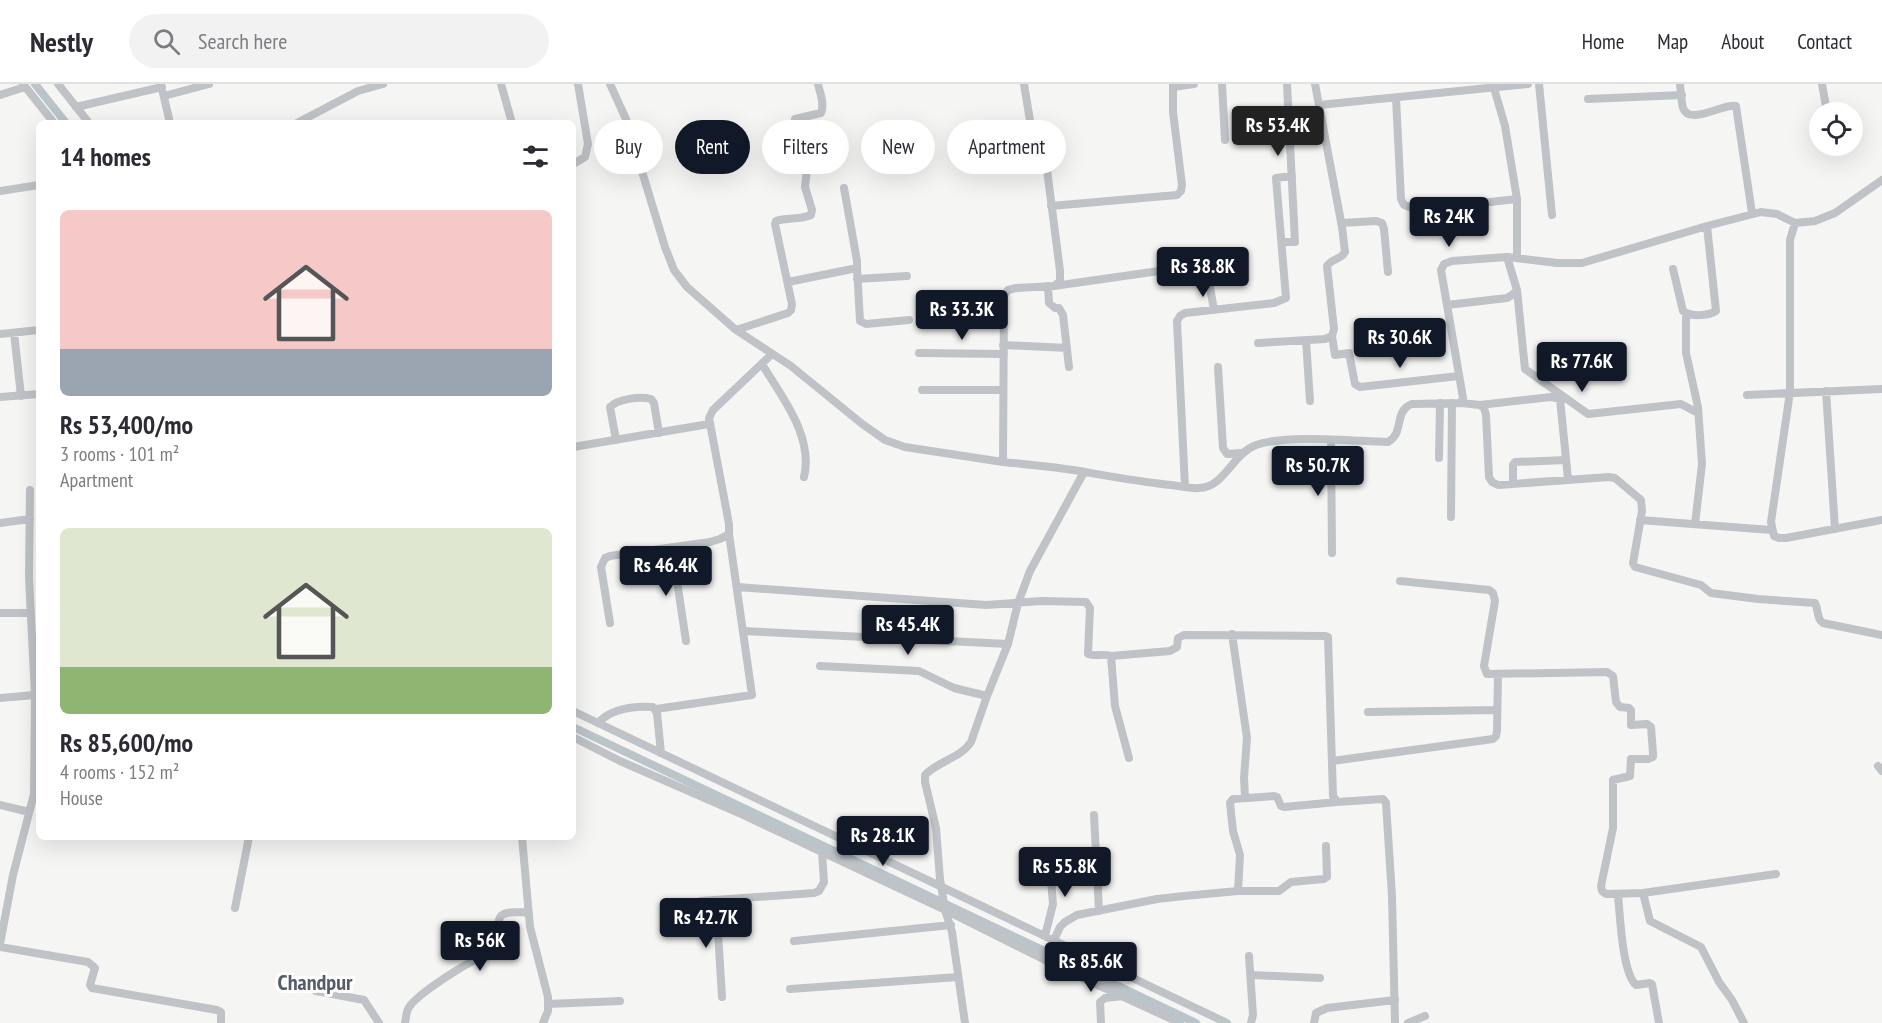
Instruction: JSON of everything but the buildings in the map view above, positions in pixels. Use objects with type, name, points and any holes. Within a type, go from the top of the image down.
[{"type":"street","points":[[58,84],[87,120]]},
{"type":"street","points":[[76,107],[162,89],[209,84]]},
{"type":"street","points":[[302,120],[357,87],[383,84]]},
{"type":"street","points":[[501,84],[511,120]]},
{"type":"street","points":[[576,162],[585,157],[588,144],[578,84]]},
{"type":"street","points":[[610,84],[626,119],[665,247],[674,270],[687,287],[736,330],[791,366],[885,440],[905,447],[1003,462],[1084,472],[1138,482],[1199,488],[1219,481],[1242,453],[1255,446],[1302,439],[1388,441],[1395,438],[1398,433],[1405,406],[1412,404],[1480,405],[1551,397],[1560,399],[1568,479]]},
{"type":"street","points":[[736,330],[791,310],[788,282],[775,224],[780,219],[811,215],[812,210],[805,187],[807,169],[795,119],[821,113],[823,110],[818,84]]},
{"type":"street","points":[[1024,84],[1034,145],[1046,162],[1060,272],[1060,280],[1051,286],[1049,303],[1059,308],[1063,315],[1069,367]]},
{"type":"street","points":[[1051,206],[1177,195],[1182,185],[1173,112],[1173,86],[1194,84]]},
{"type":"street","points":[[1222,84],[1225,140]]},
{"type":"street","points":[[1282,242],[1295,242],[1287,84]]},
{"type":"street","points":[[1315,84],[1345,252],[1341,257],[1330,261],[1327,266],[1335,355],[1349,352],[1352,377],[1355,384],[1360,387],[1459,376]]},
{"type":"street","points":[[1319,105],[1528,84]]},
{"type":"street","points":[[1539,84],[1552,215]]},
{"type":"street","points":[[1680,84],[1683,109],[1691,116],[1731,105],[1736,106],[1752,213]]},
{"type":"street","points":[[1822,84],[1825,102]]},
{"type":"street","points":[[0,95],[24,86],[52,120]]},
{"type":"street","points":[[1494,88],[1505,126],[1517,200],[1517,258]]},
{"type":"street","points":[[162,89],[169,120]]},
{"type":"street","points":[[1588,99],[1682,95]]},
{"type":"street","points":[[1396,98],[1401,199],[1404,205],[1418,210],[1517,200]]},
{"type":"street","points":[[1185,487],[1178,321],[1185,313],[1274,303],[1286,298],[1276,178],[1292,176]]},
{"type":"street","points":[[1451,516],[1457,403],[1463,398],[1441,270],[1444,264],[1452,261],[1507,257],[1557,263],[1582,263],[1752,213],[1777,214],[1795,223],[1815,221],[1835,213],[1882,180]]},
{"type":"street","points":[[0,192],[36,186]]},
{"type":"street","points":[[844,188],[857,261],[859,317],[862,323],[866,324],[909,320]]},
{"type":"street","points":[[1341,223],[1376,220],[1382,223],[1388,272]]},
{"type":"street","points":[[1795,223],[1790,240],[1790,392],[1771,530],[1774,536],[1779,538],[1882,520]]},
{"type":"street","points":[[1686,314],[1716,311],[1707,226]]},
{"type":"street","points":[[1507,257],[1517,290],[1525,369],[1588,414],[1681,404],[1698,413]]},
{"type":"street","points":[[1003,462],[1003,305],[1004,296],[1008,290],[1201,265],[1207,270],[1214,310]]},
{"type":"street","points":[[788,282],[857,268]]},
{"type":"street","points":[[1673,269],[1681,306],[1686,314],[1686,353],[1698,413],[1702,464],[1695,524]]},
{"type":"street","points":[[857,279],[907,276]]},
{"type":"street","points":[[1447,305],[1508,298],[1517,290]]},
{"type":"street","points":[[0,334],[36,330]]},
{"type":"street","points":[[14,333],[21,396]]},
{"type":"street","points":[[1258,343],[1325,339],[1332,336]]},
{"type":"street","points":[[1306,340],[1310,401]]},
{"type":"street","points":[[919,354],[1067,348]]},
{"type":"street","points":[[597,723],[611,712],[640,707],[656,709],[752,695],[729,524],[709,418],[713,410],[772,354]]},
{"type":"street","points":[[762,364],[793,416],[803,439],[806,468],[804,477]]},
{"type":"street","points":[[1218,367],[1223,448],[1227,454],[1242,453]]},
{"type":"street","points":[[1747,395],[1882,389]]},
{"type":"street","points":[[922,390],[1003,390]]},
{"type":"street","points":[[1826,392],[1835,529]]},
{"type":"street","points":[[0,397],[36,394]]},
{"type":"street","points":[[616,440],[610,407],[618,402],[644,397],[651,399],[654,403],[659,433]]},
{"type":"street","points":[[1439,458],[1440,403]]},
{"type":"street","points":[[1480,405],[1484,408],[1486,415],[1489,477],[1492,482],[1498,485],[1600,477],[1615,478],[1641,500],[1633,563],[1635,567],[1701,585],[1711,593],[1815,603],[1819,618],[1823,622],[1882,635]]},
{"type":"street","points":[[576,447],[709,424]]},
{"type":"street","points":[[1330,440],[1332,553]]},
{"type":"street","points":[[1513,484],[1515,462],[1566,460]]},
{"type":"street","points":[[964,1023],[951,925],[945,910],[936,828],[925,775],[968,747],[971,742],[1008,644],[1018,603],[1030,571],[1084,472]]},
{"type":"street","points":[[30,490],[36,657],[36,793],[13,875],[0,946],[88,962],[95,968],[90,985],[92,988],[217,1010],[221,1012],[221,1023]]},
{"type":"street","points":[[0,523],[30,519]]},
{"type":"street","points":[[1640,520],[1771,530]]},
{"type":"street","points":[[610,623],[602,567],[605,558],[710,542],[729,534]]},
{"type":"street","points":[[672,548],[687,641]]},
{"type":"street","points":[[1400,581],[1490,590],[1495,602],[1484,666],[1487,674],[1611,674],[1615,679],[1616,702],[1620,707],[1631,710],[1631,725],[1647,724],[1651,727],[1653,757],[1631,759],[1630,776],[1625,779],[1615,779],[1612,782],[1613,828],[1601,886],[1602,891],[1606,894],[1618,895],[1643,893],[1776,874]]},
{"type":"street","points":[[736,587],[986,605],[1086,602],[1090,608],[1088,654],[1096,656],[1170,651],[1177,647],[1178,638],[1184,635],[1325,636],[1328,638],[1333,796],[1337,802]]},
{"type":"street","points":[[0,614],[34,609]]},
{"type":"street","points":[[743,631],[1008,644]]},
{"type":"street","points":[[1232,634],[1247,738],[1245,797]]},
{"type":"street","points":[[1111,656],[1115,706],[1129,758]]},
{"type":"street","points":[[820,666],[919,671],[954,688],[987,696]]},
{"type":"street","points":[[1332,761],[1492,739],[1496,736],[1497,731],[1498,675]]},
{"type":"street","points":[[0,698],[35,695]]},
{"type":"street","points":[[656,709],[661,753]]},
{"type":"street","points":[[1368,712],[1497,710]]},
{"type":"street","points":[[577,716],[661,753],[1227,1023]]},
{"type":"street","points":[[576,739],[739,813],[1180,1023]]},
{"type":"street","points":[[1238,891],[1240,855],[1233,831],[1230,803],[1233,799],[1274,796],[1284,807],[1383,799],[1386,803],[1392,896],[1395,1023]]},
{"type":"street","points":[[0,805],[29,812]]},
{"type":"street","points":[[1095,815],[1099,910]]},
{"type":"street","points":[[235,908],[248,840]]},
{"type":"street","points":[[522,840],[528,912],[549,1011],[543,1023]]},
{"type":"street","points":[[1050,938],[1065,922],[1077,915],[1099,910],[1157,899],[1238,891],[1280,891],[1292,882],[1324,879],[1327,877],[1326,846]]},
{"type":"street","points":[[701,901],[814,893],[819,891],[824,882],[822,853]]},
{"type":"street","points":[[1049,856],[1053,904],[1050,938]]},
{"type":"street","points":[[1643,893],[1650,921],[1701,947],[1744,1023]]},
{"type":"street","points":[[1618,895],[1623,945],[1631,980],[1636,985],[1650,982],[1652,984],[1659,1023]]},
{"type":"street","points":[[716,900],[722,997]]},
{"type":"street","points":[[405,1023],[408,1009],[421,995],[470,962],[492,956],[497,952],[499,946],[497,924],[502,915],[508,912],[528,912]]},
{"type":"street","points":[[794,941],[951,925]]},
{"type":"street","points":[[1250,956],[1253,1016],[1251,1023]]},
{"type":"street","points":[[1251,975],[1320,978]]},
{"type":"street","points":[[790,989],[958,977]]},
{"type":"street","points":[[316,991],[364,1000],[379,1023]]},
{"type":"street","points":[[1101,1023],[1100,1002],[1105,998],[1123,996]]},
{"type":"street","points":[[1314,1023],[1316,1013],[1327,1008],[1395,1000]]},
{"type":"street","points":[[548,1004],[620,1001]]},
{"type":"street","points":[[1408,1023],[1425,1016]]},
{"type":"waterway","points":[[35,84],[64,120]]},
{"type":"waterway","points":[[576,728],[1196,1023]]},
{"type":"district","name":"Chandpur","points":[[315,982]]}]
